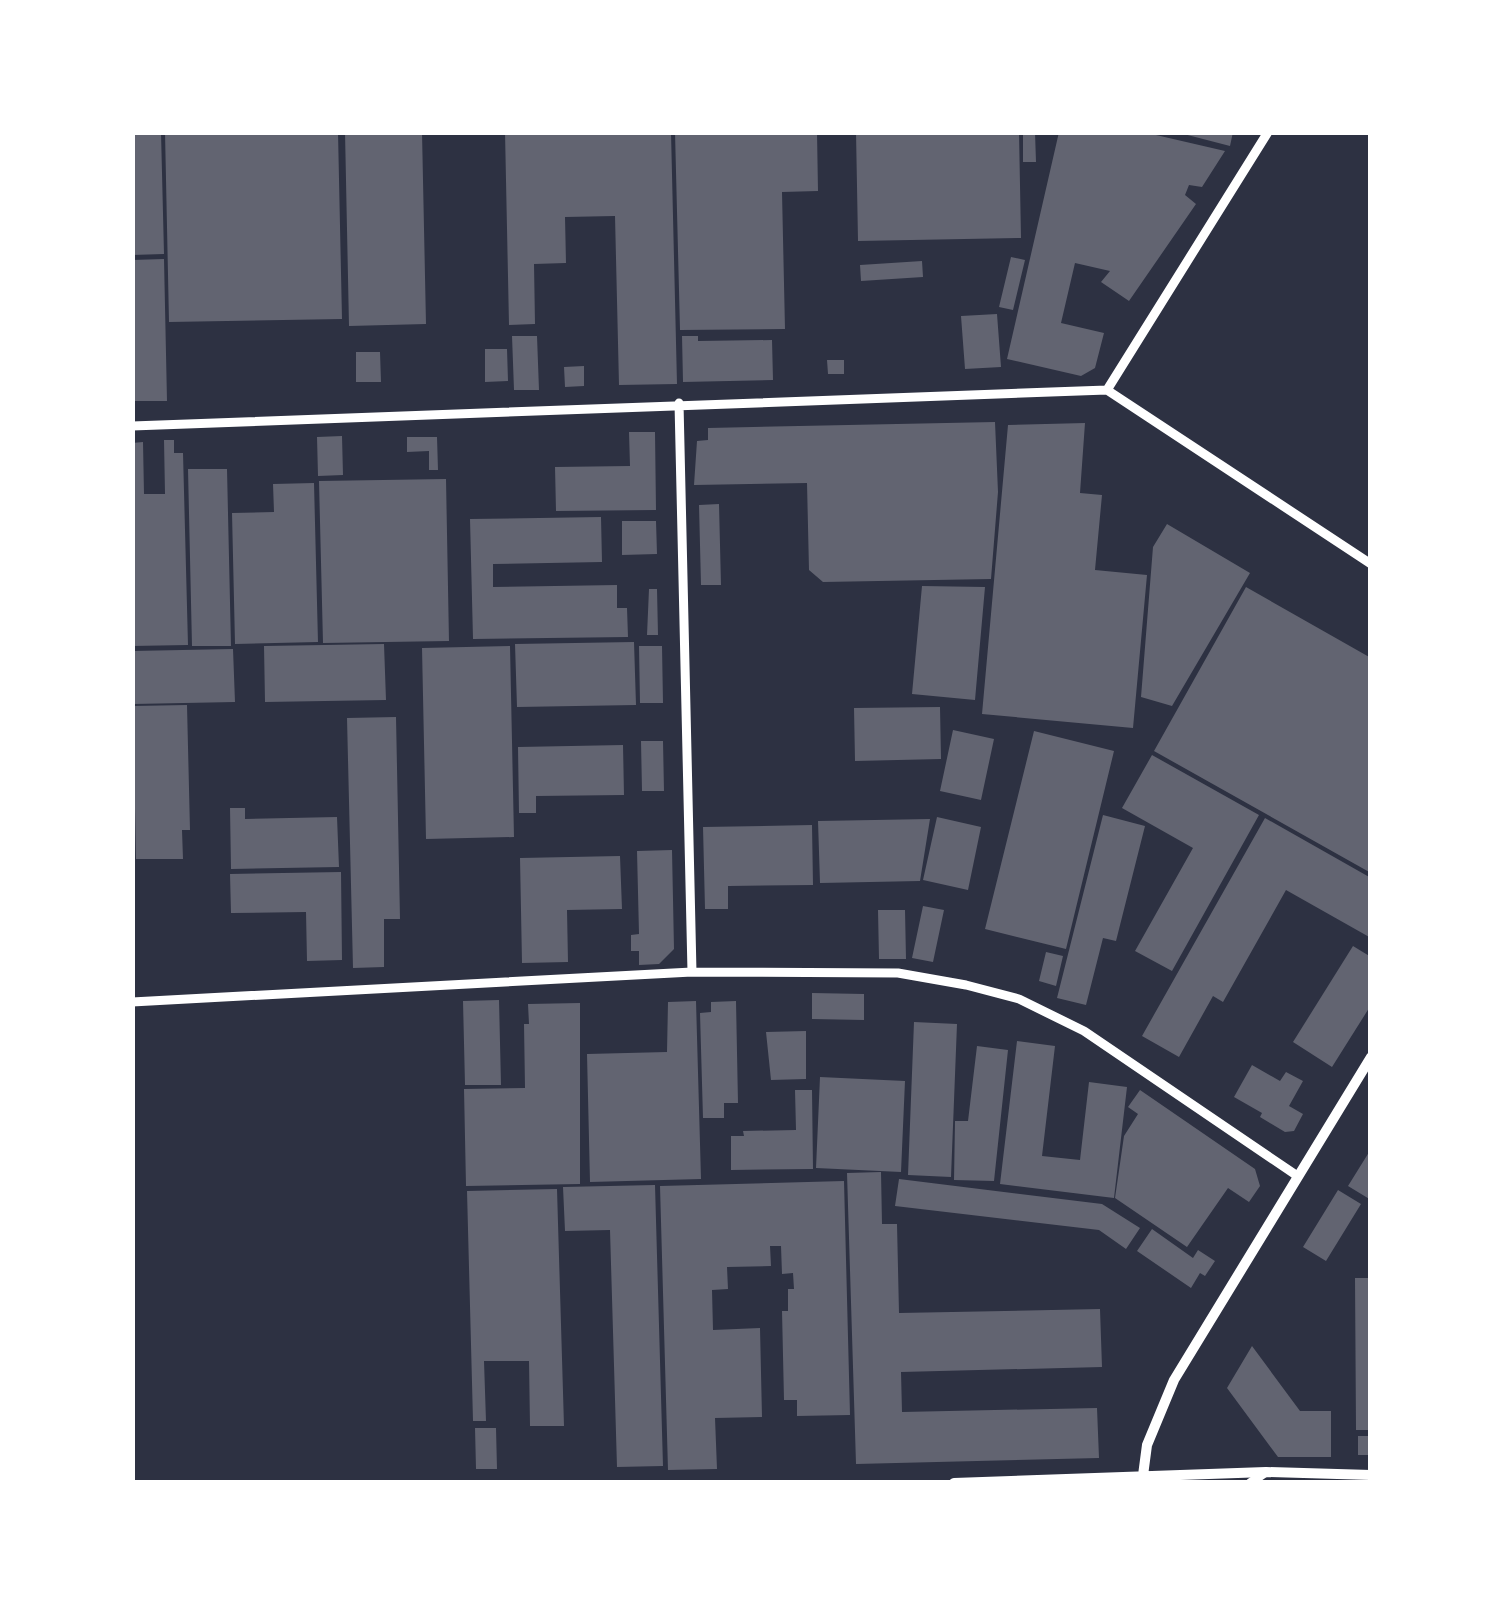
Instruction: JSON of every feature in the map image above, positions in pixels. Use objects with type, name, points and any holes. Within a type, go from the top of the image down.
[{"type":"street","points":[[1107,390],[1268,132]]},
{"type":"street","points":[[132,426],[1107,390],[1371,564]]},
{"type":"street","points":[[679,403],[692,972]]},
{"type":"street","points":[[132,1002],[692,972],[898,973],[1018,1000],[1084,1031],[1296,1174]]},
{"type":"street","points":[[1142,1481],[1148,1444],[1174,1380],[1371,1057]]},
{"type":"street","points":[[1250,1483],[1266,1472]]},
{"type":"street","points":[[954,1483],[1142,1481],[1266,1472],[1371,1475]]},
{"type":"building","points":[[132,132],[161,132],[164,254],[132,255]]},
{"type":"building","points":[[165,132],[338,132],[342,319],[169,322]]},
{"type":"building","points":[[345,132],[422,132],[426,324],[349,326]]},
{"type":"building","points":[[505,132],[671,132],[677,384],[619,385],[615,216],[565,217],[566,263],[534,264],[535,324],[509,325]]},
{"type":"building","points":[[675,132],[817,132],[818,191],[782,192],[785,329],[680,330]]},
{"type":"building","points":[[856,132],[1019,132],[1021,238],[858,241]]},
{"type":"building","points":[[1023,132],[1035,132],[1036,162],[1023,162]]},
{"type":"building","points":[[1059,132],[1143,132],[1225,151],[1202,187],[1189,185],[1185,195],[1196,204],[1129,301],[1101,282],[1110,271],[1075,263],[1061,323],[1104,333],[1095,368],[1081,376],[1007,359]]},
{"type":"building","points":[[1176,132],[1233,132],[1230,146]]},
{"type":"building","points":[[1011,257],[1025,260],[1013,310],[999,307]]},
{"type":"building","points":[[164,259],[167,401],[132,401],[132,260]]},
{"type":"building","points":[[922,261],[923,277],[861,281],[860,265]]},
{"type":"building","points":[[997,314],[1001,367],[965,369],[961,316]]},
{"type":"building","points":[[512,336],[537,336],[539,390],[514,390]]},
{"type":"building","points":[[682,336],[698,336],[698,341],[772,340],[773,380],[683,382]]},
{"type":"building","points":[[485,349],[507,349],[508,381],[485,382]]},
{"type":"building","points":[[356,352],[380,352],[381,382],[356,382]]},
{"type":"building","points":[[827,360],[844,360],[844,374],[828,374]]},
{"type":"building","points":[[584,366],[584,386],[565,387],[564,367]]},
{"type":"building","points":[[995,422],[998,492],[991,579],[823,582],[809,570],[807,483],[694,485],[697,441],[708,440],[708,428]]},
{"type":"building","points":[[1085,423],[1080,493],[1102,495],[1095,570],[1147,575],[1133,728],[982,714],[1008,425]]},
{"type":"building","points":[[629,432],[655,432],[656,510],[556,511],[555,467],[630,466]]},
{"type":"building","points":[[342,436],[343,475],[318,476],[317,437]]},
{"type":"building","points":[[407,437],[437,437],[438,470],[429,470],[429,451],[407,452]]},
{"type":"building","points":[[164,440],[174,440],[174,453],[183,453],[188,645],[132,646],[132,443],[143,442],[144,494],[165,494]]},
{"type":"building","points":[[188,469],[227,469],[231,646],[192,646]]},
{"type":"building","points":[[446,479],[449,641],[323,643],[319,481]]},
{"type":"building","points":[[314,483],[318,642],[235,644],[232,513],[274,512],[273,484]]},
{"type":"building","points":[[719,504],[721,585],[701,585],[699,505]]},
{"type":"building","points":[[601,517],[602,562],[493,564],[493,587],[617,585],[617,608],[627,608],[628,637],[473,639],[470,519]]},
{"type":"building","points":[[622,521],[656,521],[657,554],[622,555]]},
{"type":"building","points":[[1167,524],[1250,573],[1172,706],[1141,697],[1153,547]]},
{"type":"building","points":[[922,586],[985,587],[975,700],[912,694]]},
{"type":"building","points":[[1246,587],[1371,658],[1371,873],[1154,751]]},
{"type":"building","points":[[649,589],[657,589],[658,635],[647,635]]},
{"type":"building","points":[[634,642],[636,705],[517,707],[515,644]]},
{"type":"building","points":[[384,644],[386,700],[265,702],[264,646]]},
{"type":"building","points":[[510,646],[514,837],[426,839],[422,648]]},
{"type":"building","points":[[639,646],[662,646],[663,703],[640,703]]},
{"type":"building","points":[[233,649],[235,702],[133,704],[132,651]]},
{"type":"building","points":[[187,705],[190,830],[182,830],[183,859],[136,859],[133,706]]},
{"type":"building","points":[[940,707],[941,759],[855,761],[854,708]]},
{"type":"building","points":[[396,717],[400,919],[384,919],[384,967],[353,968],[347,718]]},
{"type":"building","points":[[953,730],[994,739],[981,800],[940,791]]},
{"type":"building","points":[[1034,731],[1114,751],[1066,949],[985,929]]},
{"type":"building","points":[[641,741],[663,741],[664,791],[642,791]]},
{"type":"building","points":[[623,745],[624,795],[536,796],[536,813],[519,813],[518,747]]},
{"type":"building","points":[[1152,755],[1259,815],[1172,971],[1135,951],[1193,848],[1122,808]]},
{"type":"building","points":[[230,808],[245,808],[245,819],[337,817],[339,867],[231,869]]},
{"type":"building","points":[[1103,815],[1145,826],[1116,941],[1103,938],[1086,1005],[1057,998]]},
{"type":"building","points":[[937,817],[981,827],[968,890],[923,880]]},
{"type":"building","points":[[1265,818],[1371,878],[1371,938],[1286,890],[1223,1002],[1213,996],[1179,1057],[1142,1036]]},
{"type":"building","points":[[930,819],[920,881],[820,883],[818,821]]},
{"type":"building","points":[[812,825],[813,885],[728,886],[728,909],[705,909],[703,827]]},
{"type":"building","points":[[672,850],[674,949],[659,964],[639,965],[639,951],[631,951],[631,935],[639,934],[637,851]]},
{"type":"building","points":[[620,856],[622,909],[567,910],[568,962],[522,963],[520,858]]},
{"type":"building","points":[[341,872],[342,960],[307,961],[306,912],[231,913],[230,874]]},
{"type":"building","points":[[923,906],[944,910],[933,962],[912,958]]},
{"type":"building","points":[[878,910],[905,910],[906,959],[879,959]]},
{"type":"building","points":[[1353,946],[1371,957],[1371,1005],[1332,1067],[1293,1042]]},
{"type":"building","points":[[1046,952],[1063,956],[1056,986],[1039,981]]},
{"type":"building","points":[[812,993],[864,994],[864,1020],[812,1019]]},
{"type":"building","points":[[499,1000],[501,1085],[465,1085],[463,1001]]},
{"type":"building","points":[[696,1001],[701,1179],[590,1182],[587,1054],[667,1052],[668,1002]]},
{"type":"building","points":[[736,1001],[738,1103],[724,1103],[724,1118],[703,1118],[700,1013],[711,1012],[711,1002]]},
{"type":"building","points":[[580,1003],[580,1184],[466,1186],[464,1089],[525,1088],[528,1004]]},
{"type":"building","points":[[914,1022],[957,1024],[951,1177],[908,1175]]},
{"type":"building","points":[[806,1031],[806,1079],[771,1080],[766,1032]]},
{"type":"building","points":[[1017,1041],[1055,1046],[1042,1156],[1080,1160],[1089,1082],[1127,1087],[1114,1198],[1000,1184]]},
{"type":"building","points":[[977,1046],[1008,1050],[994,1181],[954,1180],[955,1121],[968,1121]]},
{"type":"building","points":[[1252,1065],[1280,1081],[1286,1072],[1303,1081],[1289,1106],[1303,1114],[1294,1131],[1285,1132],[1234,1097]]},
{"type":"building","points":[[820,1077],[905,1081],[901,1172],[816,1168]]},
{"type":"building","points":[[795,1090],[812,1090],[813,1169],[731,1170],[731,1136],[744,1136],[743,1131],[796,1130]]},
{"type":"building","points":[[1140,1090],[1255,1169],[1260,1186],[1249,1202],[1228,1188],[1187,1247],[1115,1198],[1124,1136],[1138,1114],[1128,1107]]},
{"type":"building","points":[[1371,1149],[1371,1200],[1348,1186]]},
{"type":"building","points":[[881,1172],[882,1224],[897,1224],[899,1313],[1100,1309],[1102,1367],[901,1372],[902,1412],[1097,1408],[1099,1458],[856,1464],[847,1173]]},
{"type":"building","points":[[899,1179],[1102,1204],[1140,1228],[1126,1249],[1099,1230],[895,1206]]},
{"type":"building","points":[[844,1181],[850,1415],[797,1416],[797,1400],[784,1400],[782,1311],[788,1311],[793,1273],[782,1274],[781,1246],[770,1246],[771,1266],[727,1267],[728,1289],[712,1290],[713,1330],[760,1328],[762,1417],[715,1418],[717,1469],[668,1470],[660,1186]]},
{"type":"building","points":[[655,1185],[663,1466],[617,1467],[610,1230],[565,1231],[563,1187]]},
{"type":"building","points":[[557,1189],[564,1426],[530,1426],[529,1361],[484,1361],[486,1421],[473,1421],[467,1191]]},
{"type":"building","points":[[1338,1190],[1361,1204],[1326,1261],[1303,1247]]},
{"type":"building","points":[[1152,1229],[1193,1258],[1198,1250],[1215,1261],[1205,1276],[1200,1273],[1191,1288],[1137,1251]]},
{"type":"building","points":[[1355,1278],[1371,1278],[1371,1430],[1356,1430]]},
{"type":"building","points":[[1252,1346],[1300,1411],[1331,1411],[1331,1457],[1278,1457],[1227,1388]]},
{"type":"building","points":[[475,1428],[496,1428],[497,1469],[476,1469]]},
{"type":"building","points":[[1358,1436],[1371,1436],[1371,1455],[1358,1455]]}]
